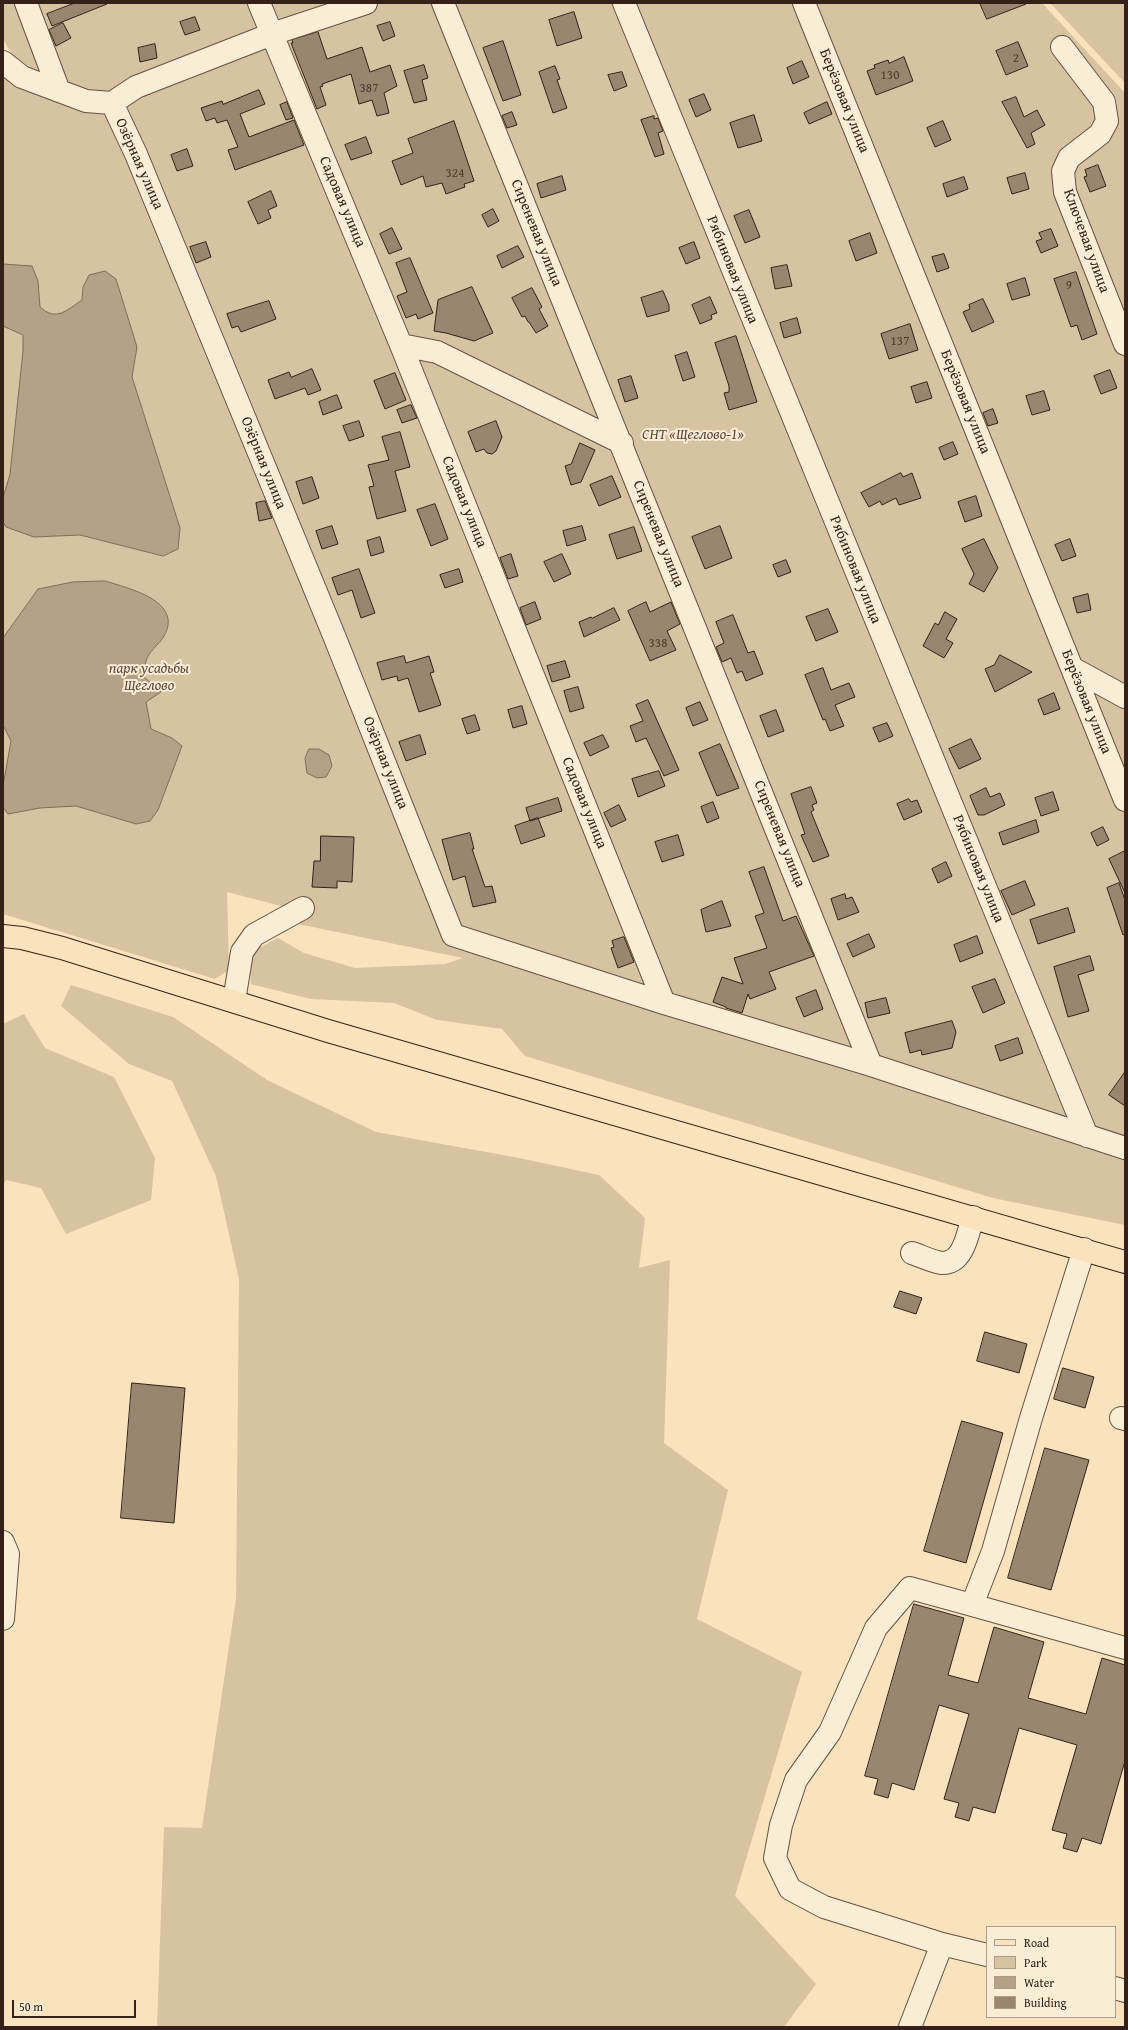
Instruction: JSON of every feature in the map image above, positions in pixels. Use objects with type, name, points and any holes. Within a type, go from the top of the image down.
[{"type":"main road","points":[[3,936],[22,938],[62,948],[234,1000],[328,1031],[1125,1262]]},
{"type":"street","points":[[26,3],[59,91]]},
{"type":"street","name":"Садовая улица","points":[[259,3],[401,345],[664,1003]]},
{"type":"street","points":[[112,103],[136,86],[272,34],[366,3]]},
{"type":"street","name":"Сиреневая улица","points":[[443,3],[622,443],[871,1065]]},
{"type":"street","name":"Рябиновая улица","points":[[624,3],[1088,1136]]},
{"type":"street","name":"Берёзовая улица","points":[[804,3],[1125,800]]},
{"type":"street","name":"Ключевая улица","points":[[1062,47],[1104,102],[1107,122],[1100,134],[1070,158],[1063,171],[1065,192],[1125,344]]},
{"type":"street","name":"Озёрная улица","points":[[3,62],[22,77],[59,91],[86,101],[112,103],[136,154],[335,638],[453,935],[664,1003]]},
{"type":"street","points":[[401,345],[437,352],[622,443]]},
{"type":"street","points":[[1072,668],[1125,697]]},
{"type":"street","points":[[234,1000],[242,952],[254,936],[304,908]]},
{"type":"street","points":[[664,1003],[871,1065],[1125,1148]]},
{"type":"street","points":[[912,1253],[942,1263],[952,1261],[961,1253],[973,1217]]},
{"type":"street","points":[[972,1605],[993,1551],[1031,1418],[1084,1249]]},
{"type":"street","points":[[3,1542],[8,1554],[3,1619]]},
{"type":"street","points":[[986,1955],[942,1944],[824,1907],[790,1889],[775,1858],[781,1825],[796,1780],[830,1732],[876,1628],[910,1588],[1125,1648]]},
{"type":"street","points":[[910,2027],[942,1944]]},
{"type":"green space","name":"СНТ «Щеглово-1»","points":[[3,3],[1042,3],[1125,93],[1125,1225],[993,1198],[525,1056],[502,1029],[437,1020],[394,1003],[311,999],[251,984],[250,968],[255,950],[278,938],[304,953],[355,968],[445,964],[463,958],[293,923],[289,908],[227,892],[229,970],[215,979],[3,914],[3,69],[46,79],[12,54],[3,39]]},
{"type":"green space","points":[[1050,3],[1125,3],[1125,83]]},
{"type":"green space","points":[[71,985],[173,1017],[267,1080],[376,1132],[519,1158],[599,1175],[645,1218],[639,1268],[670,1260],[664,1443],[728,1490],[697,1619],[802,1672],[735,1896],[816,1984],[784,2027],[157,2027],[164,1827],[202,1828],[236,1599],[239,1279],[216,1176],[172,1081],[129,1064],[61,1006]]},
{"type":"green space","points":[[24,1014],[45,1048],[114,1077],[155,1158],[151,1200],[66,1234],[41,1188],[6,1180],[3,1186],[3,1024]]},
{"type":"water","points":[[3,264],[32,266],[38,281],[40,307],[51,314],[66,311],[82,300],[83,287],[89,275],[105,271],[116,279],[137,347],[132,377],[180,528],[178,549],[163,556],[80,535],[34,537],[6,527],[3,522],[3,498],[10,474],[23,351],[23,335],[3,326]]},
{"type":"water","points":[[105,581],[139,592],[151,598],[160,605],[166,614],[168,624],[164,636],[147,658],[144,677],[161,692],[146,702],[151,729],[172,738],[182,746],[158,810],[150,821],[136,824],[76,806],[40,808],[8,814],[3,807],[3,786],[11,741],[3,725],[3,638],[38,589],[73,582]]},
{"type":"water","points":[[309,749],[319,749],[329,755],[332,766],[326,777],[317,778],[307,773],[305,759]]},
{"type":"building","points":[[75,3],[107,4],[52,26],[47,14]]},
{"type":"building","points":[[980,3],[1026,3],[1026,4],[987,19]]},
{"type":"building","points":[[574,12],[582,38],[557,46],[549,20]]},
{"type":"building","points":[[195,17],[200,30],[185,35],[180,22]]},
{"type":"building","points":[[390,22],[395,36],[383,41],[377,26]]},
{"type":"building","points":[[63,23],[71,38],[56,46],[49,30]]},
{"type":"building","points":[[318,32],[327,59],[362,47],[370,72],[390,65],[397,86],[384,93],[389,113],[377,116],[372,100],[359,104],[351,74],[322,84],[323,86],[320,87],[326,105],[317,109],[291,43],[293,43],[292,40]]},
{"type":"building","points":[[503,41],[521,95],[503,101],[483,48]]},
{"type":"building","points":[[1018,42],[1028,66],[1006,75],[996,51]]},
{"type":"building","points":[[155,44],[157,58],[140,62],[138,48]]},
{"type":"building","points":[[904,57],[913,81],[876,95],[867,71],[875,68],[874,65],[888,60],[889,63]]},
{"type":"building","points":[[802,61],[809,77],[793,84],[787,68]]},
{"type":"building","points":[[424,65],[428,78],[422,80],[427,100],[414,103],[404,71]]},
{"type":"building","points":[[555,66],[560,79],[557,80],[567,108],[553,113],[539,72]]},
{"type":"building","points":[[622,72],[627,86],[614,91],[608,75]]},
{"type":"building","points":[[259,90],[265,104],[240,114],[249,137],[294,120],[304,145],[235,170],[228,150],[238,147],[227,120],[217,123],[215,118],[206,121],[201,108],[222,101],[223,104]]},
{"type":"building","points":[[704,94],[711,110],[696,117],[689,100]]},
{"type":"building","points":[[1016,97],[1024,117],[1037,110],[1045,125],[1031,133],[1035,144],[1027,148],[1002,102]]},
{"type":"building","points":[[287,102],[293,118],[286,120],[280,105]]},
{"type":"building","points":[[827,102],[832,114],[809,124],[804,113]]},
{"type":"building","points":[[512,112],[517,125],[507,128],[502,116]]},
{"type":"building","points":[[754,115],[762,141],[738,148],[730,123]]},
{"type":"building","points":[[654,116],[654,119],[658,118],[663,131],[658,133],[664,154],[655,157],[641,120]]},
{"type":"building","points":[[454,121],[474,181],[464,184],[465,187],[446,194],[442,183],[426,187],[423,176],[401,185],[392,161],[413,153],[408,139]]},
{"type":"building","points":[[943,121],[951,140],[935,147],[927,128]]},
{"type":"building","points":[[366,137],[372,153],[351,160],[345,145]]},
{"type":"building","points":[[187,149],[193,166],[177,171],[171,155]]},
{"type":"building","points":[[1098,165],[1106,186],[1090,192],[1084,177],[1087,176],[1085,170]]},
{"type":"building","points":[[1025,173],[1029,189],[1012,194],[1007,178]]},
{"type":"building","points":[[562,176],[566,190],[541,198],[537,184]]},
{"type":"building","points":[[964,177],[968,189],[947,197],[943,184]]},
{"type":"building","points":[[271,191],[277,206],[268,210],[271,218],[258,224],[248,202]]},
{"type":"building","points":[[493,209],[499,221],[488,227],[482,215]]},
{"type":"building","points":[[749,210],[760,237],[745,243],[734,216]]},
{"type":"building","points":[[392,228],[402,249],[389,254],[380,234]]},
{"type":"building","points":[[1051,229],[1058,246],[1041,253],[1036,241],[1042,239],[1039,233]]},
{"type":"building","points":[[870,233],[877,253],[856,261],[849,241]]},
{"type":"building","points":[[206,242],[211,257],[196,263],[190,247]]},
{"type":"building","points":[[694,242],[700,258],[686,264],[679,248]]},
{"type":"building","points":[[518,246],[524,257],[502,268],[497,256]]},
{"type":"building","points":[[944,254],[949,268],[937,272],[932,257]]},
{"type":"building","points":[[410,258],[433,313],[418,319],[416,314],[406,318],[397,296],[407,292],[396,263]]},
{"type":"building","points":[[787,265],[792,286],[775,289],[771,268]]},
{"type":"building","points":[[1076,272],[1097,334],[1082,340],[1077,325],[1071,327],[1054,279]]},
{"type":"building","points":[[1025,278],[1030,295],[1012,300],[1007,284]]},
{"type":"building","points":[[472,287],[493,333],[474,341],[434,331],[438,300]]},
{"type":"building","points":[[532,288],[542,307],[539,309],[548,326],[536,333],[525,316],[522,317],[512,298]]},
{"type":"building","points":[[663,291],[669,305],[669,311],[647,317],[641,298]]},
{"type":"building","points":[[710,297],[717,313],[711,315],[712,319],[700,324],[692,305]]},
{"type":"building","points":[[983,299],[994,322],[972,332],[963,312],[970,309],[969,305]]},
{"type":"building","points":[[269,301],[276,319],[241,332],[238,326],[232,328],[227,314]]},
{"type":"building","points":[[797,318],[801,333],[784,338],[780,323]]},
{"type":"building","points":[[910,324],[918,350],[889,359],[881,334]]},
{"type":"building","points":[[736,336],[757,402],[729,410],[724,393],[729,392],[729,386],[715,343]]},
{"type":"building","points":[[687,352],[695,377],[683,381],[675,356]]},
{"type":"building","points":[[312,369],[321,390],[308,395],[305,388],[275,399],[268,380],[289,372],[291,377]]},
{"type":"building","points":[[1110,370],[1117,388],[1101,394],[1094,376]]},
{"type":"building","points":[[395,373],[406,400],[385,409],[374,381]]},
{"type":"building","points":[[631,376],[638,398],[625,402],[618,380]]},
{"type":"building","points":[[927,382],[932,398],[916,403],[911,387]]},
{"type":"building","points":[[1044,391],[1050,410],[1032,415],[1026,396]]},
{"type":"building","points":[[337,395],[342,408],[323,415],[319,402]]},
{"type":"building","points":[[411,405],[417,418],[402,423],[397,410]]},
{"type":"building","points":[[993,409],[998,423],[988,426],[983,413]]},
{"type":"building","points":[[359,421],[364,436],[349,441],[343,426]]},
{"type":"building","points":[[496,421],[502,437],[496,451],[492,454],[487,453],[484,449],[476,452],[468,432]]},
{"type":"building","points":[[400,432],[410,467],[395,471],[406,511],[377,519],[369,487],[374,486],[368,465],[389,460],[382,437]]},
{"type":"building","points":[[953,442],[958,454],[944,460],[939,448]]},
{"type":"building","points":[[580,443],[595,450],[581,482],[571,485],[565,466],[571,464]]},
{"type":"building","points":[[901,473],[903,477],[912,473],[921,498],[899,505],[896,498],[882,505],[880,501],[869,507],[861,493]]},
{"type":"building","points":[[612,476],[621,497],[599,506],[590,485]]},
{"type":"building","points":[[312,477],[319,498],[303,504],[296,482]]},
{"type":"building","points":[[976,496],[982,516],[965,522],[958,502]]},
{"type":"building","points":[[265,501],[272,518],[259,521],[256,503]]},
{"type":"building","points":[[435,504],[448,539],[431,546],[417,510]]},
{"type":"building","points":[[332,526],[338,544],[322,549],[316,531]]},
{"type":"building","points":[[582,526],[586,540],[567,546],[563,531]]},
{"type":"building","points":[[720,526],[732,558],[705,569],[692,537]]},
{"type":"building","points":[[634,527],[642,551],[617,559],[609,535]]},
{"type":"building","points":[[380,537],[384,552],[371,556],[367,541]]},
{"type":"building","points":[[984,539],[998,568],[984,592],[969,584],[974,574],[962,549]]},
{"type":"building","points":[[1070,539],[1076,556],[1062,561],[1055,545]]},
{"type":"building","points":[[511,554],[518,576],[508,579],[500,558]]},
{"type":"building","points":[[562,554],[571,574],[554,582],[544,562]]},
{"type":"building","points":[[786,560],[791,572],[778,577],[773,565]]},
{"type":"building","points":[[359,569],[375,613],[361,618],[352,590],[338,595],[332,578]]},
{"type":"building","points":[[459,569],[463,582],[445,588],[440,575]]},
{"type":"building","points":[[1088,594],[1091,610],[1077,613],[1073,598]]},
{"type":"building","points":[[535,602],[541,619],[526,625],[520,608]]},
{"type":"building","points":[[646,602],[650,612],[671,602],[680,624],[667,631],[676,650],[650,661],[628,611]]},
{"type":"building","points":[[614,608],[620,620],[584,637],[579,622]]},
{"type":"building","points":[[828,609],[838,632],[816,641],[806,617]]},
{"type":"building","points":[[945,612],[957,619],[946,639],[953,643],[944,658],[923,646],[935,623],[938,625]]},
{"type":"building","points":[[733,615],[748,653],[754,651],[763,674],[746,681],[742,671],[737,673],[731,658],[722,662],[716,647],[724,643],[716,622]]},
{"type":"building","points":[[1000,655],[1032,672],[995,692],[985,669],[994,665]]},
{"type":"building","points":[[404,656],[406,663],[429,656],[434,672],[430,673],[441,705],[419,712],[408,678],[398,681],[397,676],[382,680],[377,663]]},
{"type":"building","points":[[565,661],[570,677],[552,682],[547,666]]},
{"type":"building","points":[[823,668],[831,690],[849,683],[855,697],[835,705],[844,726],[830,731],[825,719],[823,720],[805,675]]},
{"type":"building","points":[[578,687],[584,708],[570,712],[564,691]]},
{"type":"building","points":[[1054,693],[1060,709],[1044,715],[1038,700]]},
{"type":"building","points":[[648,700],[679,770],[664,776],[646,738],[636,742],[630,726],[643,721],[636,705]]},
{"type":"building","points":[[700,702],[708,720],[693,726],[686,708]]},
{"type":"building","points":[[522,706],[527,724],[513,728],[508,710]]},
{"type":"building","points":[[776,710],[784,731],[768,737],[760,716]]},
{"type":"building","points":[[475,715],[480,730],[467,734],[462,719]]},
{"type":"building","points":[[887,723],[893,736],[879,742],[873,728]]},
{"type":"building","points":[[420,735],[426,754],[406,761],[399,742]]},
{"type":"building","points":[[603,735],[609,747],[590,756],[584,743]]},
{"type":"building","points":[[971,739],[981,759],[959,769],[949,749]]},
{"type":"building","points":[[720,744],[739,788],[717,796],[699,753]]},
{"type":"building","points":[[659,771],[665,786],[638,797],[632,779]]},
{"type":"building","points":[[811,787],[817,803],[812,805],[814,810],[811,812],[829,856],[813,862],[801,835],[805,834],[791,794]]},
{"type":"building","points":[[986,788],[990,797],[1000,793],[1005,805],[984,815],[978,815],[970,796]]},
{"type":"building","points":[[1053,792],[1059,810],[1041,816],[1035,798]]},
{"type":"building","points":[[558,798],[562,811],[530,821],[526,808]]},
{"type":"building","points":[[909,799],[911,802],[917,800],[922,812],[904,820],[897,804]]},
{"type":"building","points":[[713,802],[719,818],[707,823],[701,807]]},
{"type":"building","points":[[619,805],[626,820],[611,827],[604,813]]},
{"type":"building","points":[[538,818],[545,836],[521,844],[515,826]]},
{"type":"building","points":[[1036,820],[1039,832],[1003,845],[999,833]]},
{"type":"building","points":[[1103,827],[1109,840],[1097,846],[1091,833]]},
{"type":"building","points":[[470,833],[474,849],[472,849],[485,887],[492,886],[496,902],[473,907],[465,876],[453,880],[442,840]]},
{"type":"building","points":[[678,835],[684,855],[662,862],[655,842]]},
{"type":"building","points":[[321,836],[354,837],[352,882],[337,881],[337,888],[312,887],[314,861],[320,861]]},
{"type":"building","points":[[1125,851],[1125,893],[1109,859]]},
{"type":"building","points":[[946,862],[952,876],[938,883],[932,869]]},
{"type":"building","points":[[764,867],[783,921],[796,916],[814,956],[769,972],[776,989],[750,999],[748,994],[742,1013],[713,1002],[722,977],[743,984],[734,958],[767,948],[755,916],[764,913],[749,872]]},
{"type":"building","points":[[1025,881],[1035,905],[1012,915],[1001,891]]},
{"type":"building","points":[[1119,883],[1125,900],[1125,934],[1123,935],[1107,888]]},
{"type":"building","points":[[845,894],[846,899],[852,897],[859,912],[838,920],[831,899]]},
{"type":"building","points":[[722,901],[731,926],[706,932],[701,910]]},
{"type":"building","points":[[1068,908],[1075,932],[1038,944],[1030,920]]},
{"type":"building","points":[[869,934],[875,947],[853,957],[847,944]]},
{"type":"building","points":[[977,936],[983,953],[960,962],[954,945]]},
{"type":"building","points":[[624,937],[634,962],[618,968],[611,948],[614,947],[612,941]]},
{"type":"building","points":[[1090,956],[1094,970],[1078,975],[1089,1011],[1068,1017],[1054,967]]},
{"type":"building","points":[[995,979],[1005,1003],[983,1013],[972,987]]},
{"type":"building","points":[[816,990],[823,1009],[804,1017],[796,998]]},
{"type":"building","points":[[886,998],[890,1013],[868,1018],[865,1003]]},
{"type":"building","points":[[952,1021],[956,1032],[952,1048],[922,1055],[921,1050],[910,1053],[905,1033]]},
{"type":"building","points":[[1018,1038],[1023,1053],[1000,1061],[995,1046]]},
{"type":"building","points":[[1125,1072],[1125,1106],[1109,1095]]},
{"type":"building","points":[[900,1291],[922,1298],[916,1314],[894,1307]]},
{"type":"building","points":[[985,1332],[1027,1344],[1019,1373],[977,1361]]},
{"type":"building","points":[[1063,1368],[1094,1377],[1085,1408],[1054,1399]]},
{"type":"building","points":[[132,1383],[185,1388],[174,1523],[121,1518]]},
{"type":"building","points":[[962,1421],[1003,1433],[966,1563],[924,1551]]},
{"type":"building","points":[[1045,1448],[1089,1460],[1051,1590],[1008,1578]]},
{"type":"building","points":[[914,1604],[964,1618],[948,1675],[978,1683],[994,1627],[1044,1642],[1028,1698],[1086,1714],[1102,1658],[1125,1665],[1125,1761],[1101,1844],[1082,1838],[1077,1852],[1063,1848],[1067,1834],[1052,1830],[1077,1745],[1019,1728],[995,1813],[973,1807],[969,1821],[955,1817],[959,1803],[944,1799],[969,1714],[939,1705],[914,1790],[892,1783],[888,1798],[874,1794],[878,1779],[865,1776]]},
{"type":"park label","name":"парк усадьбы Щеглово","points":[[149,678]]}]
